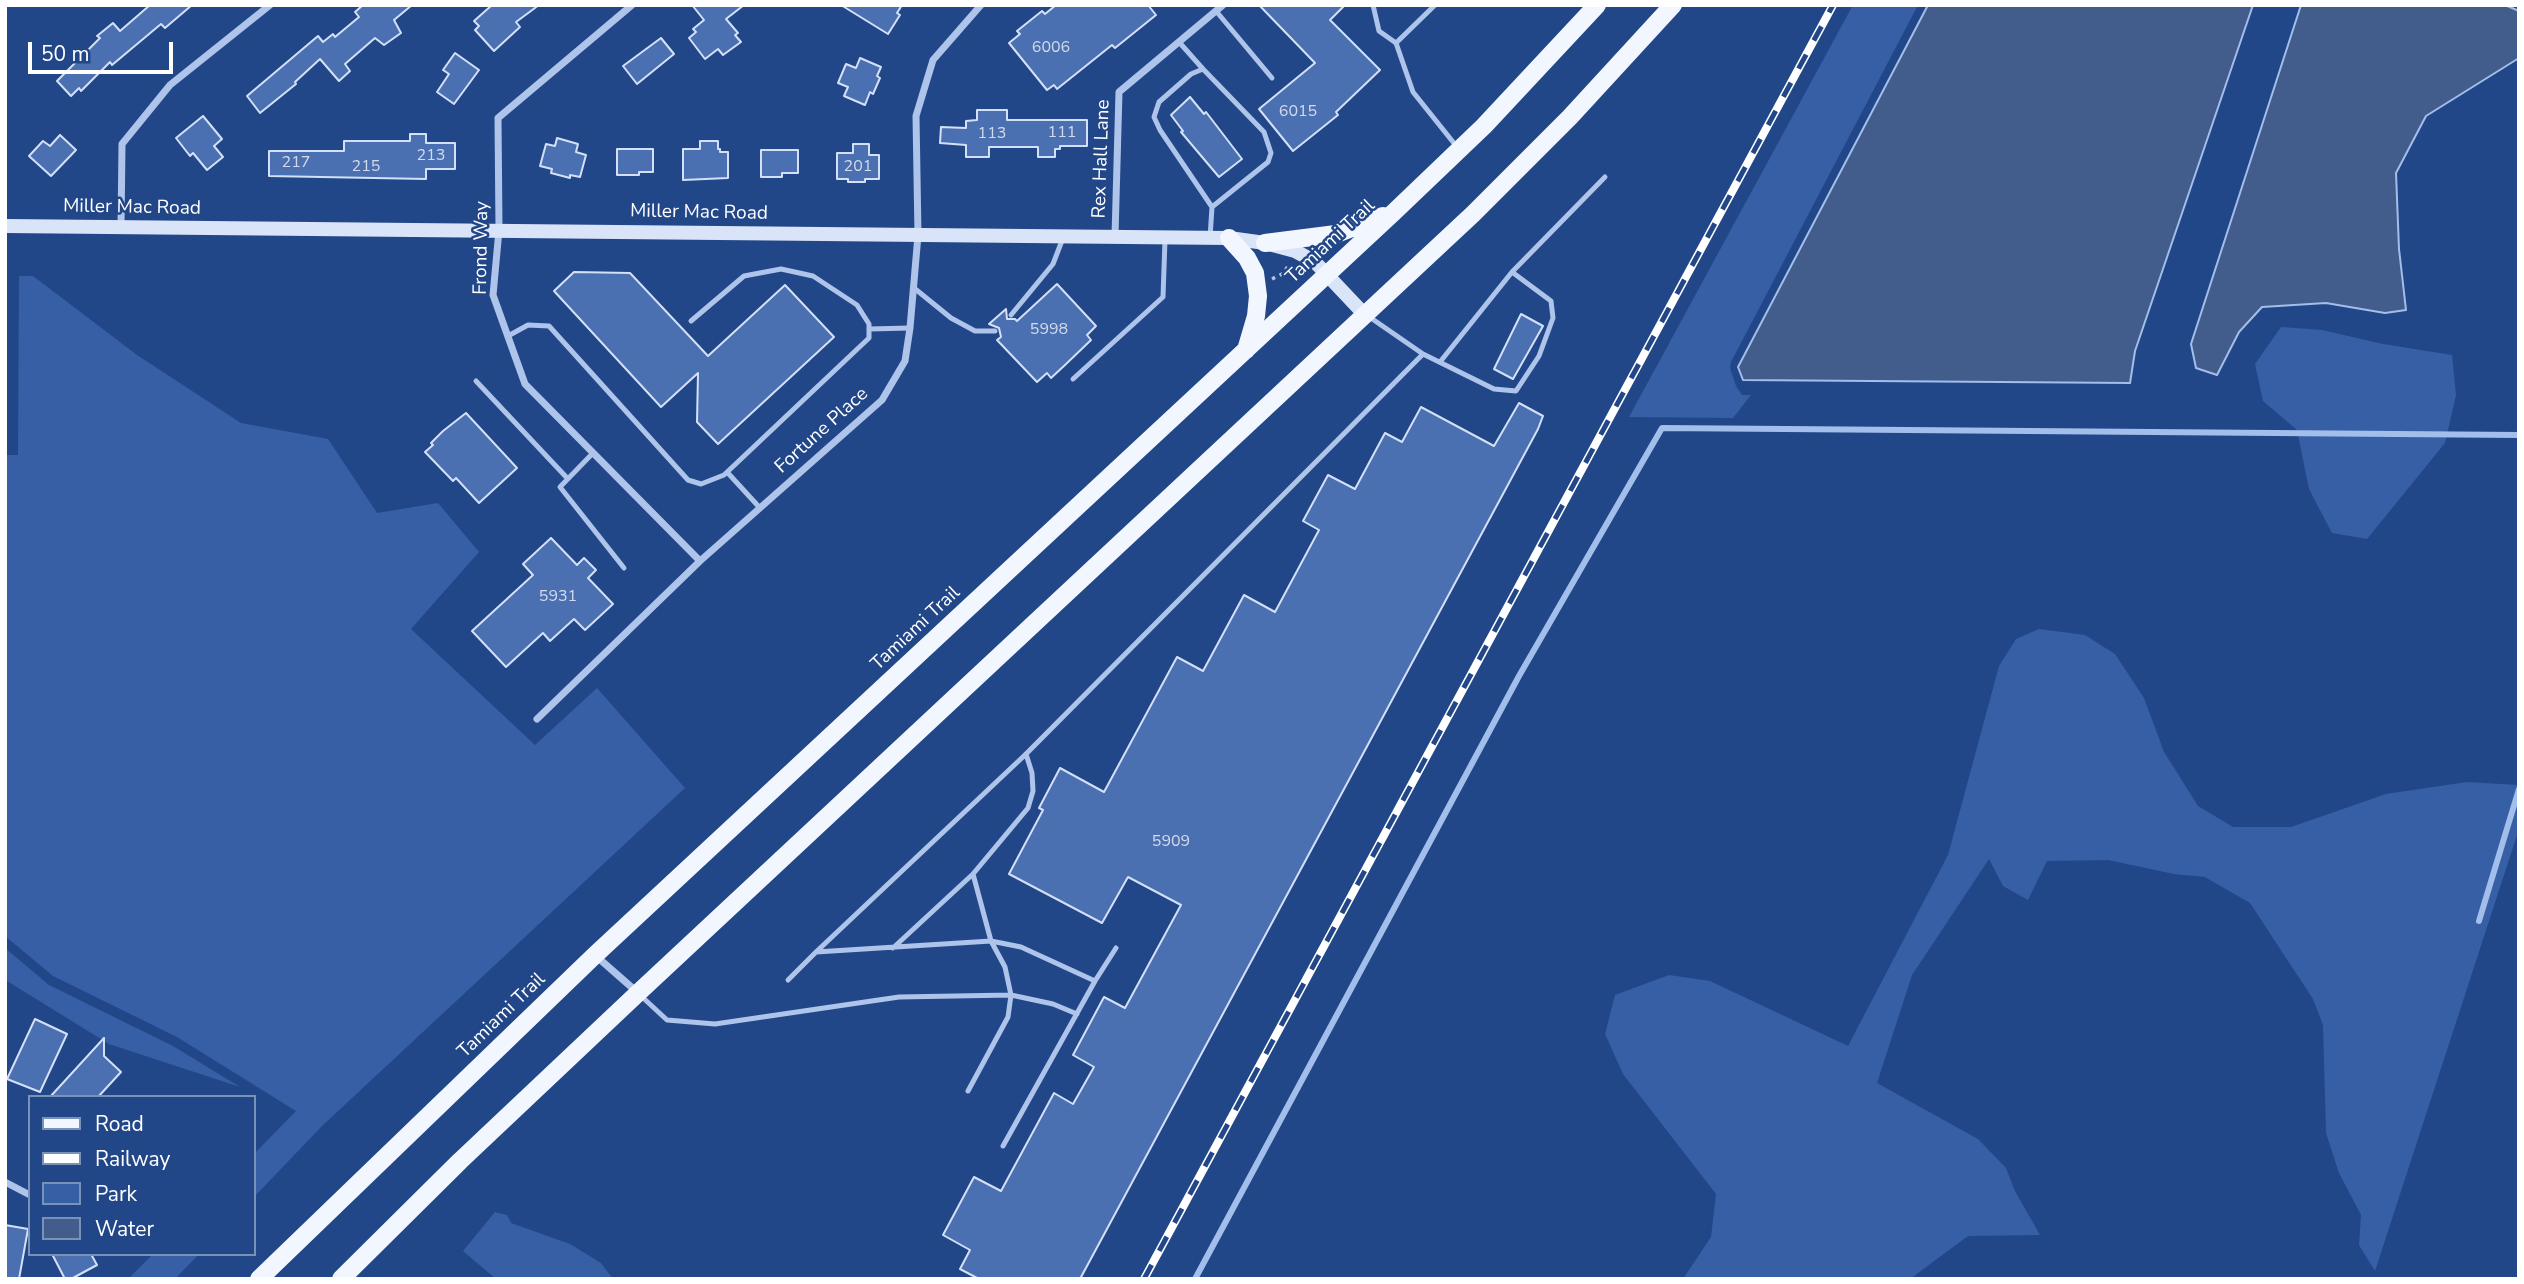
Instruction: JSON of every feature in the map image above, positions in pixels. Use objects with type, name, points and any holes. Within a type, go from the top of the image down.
[{"type":"main road","name":"Tamiami Trail","points":[[259,1279],[596,956],[1393,213],[1459,150],[1597,5]]},
{"type":"main road","points":[[341,1279],[470,1151],[1473,214],[1570,117],[1673,5]]},
{"type":"main road","points":[[1265,243],[1336,234],[1393,213]]},
{"type":"main road","points":[[1229,238],[1247,258],[1255,273],[1258,296],[1256,316],[1245,351]]},
{"type":"street","points":[[121,227],[122,144],[170,85],[270,5]]},
{"type":"street","name":"Frond Way","points":[[632,5],[498,118],[499,230],[493,295],[524,384],[700,561]]},
{"type":"street","name":"Fortune Place","points":[[537,719],[700,561],[882,400],[905,361],[911,328],[918,235],[916,116],[933,60],[981,5]]},
{"type":"street","name":"Rex Hall Lane","points":[[1115,236],[1119,92],[1220,8]]},
{"type":"street","name":"Miller Mac Road","points":[[5,226],[1229,238],[1295,251],[1314,261],[1365,315]]},
{"type":"street","points":[[596,956],[638,993]]},
{"type":"street","points":[[5,1182],[28,1194]]},
{"type":"lane","points":[[1373,5],[1379,31],[1396,43],[1413,92],[1459,150]]},
{"type":"lane","points":[[1396,43],[1435,5]]},
{"type":"lane","points":[[1220,8],[1272,78]]},
{"type":"lane","points":[[1179,42],[1264,132],[1271,153],[1268,162],[1212,207]]},
{"type":"lane","points":[[1203,69],[1191,74],[1159,102],[1154,117],[1212,207],[1210,237]]},
{"type":"lane","points":[[1440,362],[1512,272],[1605,177]]},
{"type":"lane","points":[[1011,315],[1053,264],[1065,235]]},
{"type":"lane","points":[[1073,379],[1163,297],[1165,237]]},
{"type":"lane","points":[[508,336],[528,325],[549,326],[688,480],[701,484],[727,472],[869,338],[869,324],[857,305],[813,276],[781,269],[744,276],[691,321]]},
{"type":"lane","points":[[1365,315],[1423,354],[1494,389],[1516,391],[1539,356],[1553,318],[1551,301],[1512,272]]},
{"type":"lane","points":[[914,288],[951,318],[975,331],[995,331]]},
{"type":"lane","points":[[869,329],[911,328]]},
{"type":"lane","points":[[788,980],[1026,754],[1423,354]]},
{"type":"lane","points":[[475,381],[568,479]]},
{"type":"lane","points":[[593,453],[559,487],[624,568]]},
{"type":"lane","points":[[727,472],[760,508]]},
{"type":"lane","points":[[893,948],[974,874],[1028,807],[1033,791],[1032,773],[1026,754]]},
{"type":"lane","points":[[968,1091],[1009,1017],[1011,995],[1005,967],[991,941],[974,874]]},
{"type":"lane","points":[[816,952],[991,941],[1021,947],[1095,981]]},
{"type":"lane","points":[[1003,1146],[1116,948]]},
{"type":"lane","points":[[638,993],[667,1020],[715,1024],[899,997],[1011,995],[1053,1004],[1077,1014]]},
{"type":"path","points":[[1270,280],[1284,273],[1291,260]]},
{"type":"green space","points":[[1853,5],[1918,5],[1731,362],[1730,368],[1736,386],[1742,395],[1751,395],[1733,418],[1629,417]]},
{"type":"green space","points":[[19,276],[33,276],[137,355],[241,423],[328,439],[377,513],[438,503],[479,552],[411,629],[535,745],[597,688],[685,788],[322,1126],[256,1195],[256,1152],[296,1111],[177,1037],[53,976],[5,936],[5,455],[18,455]]},
{"type":"green space","points":[[2281,327],[2322,330],[2383,344],[2452,355],[2456,395],[2445,443],[2367,539],[2332,533],[2309,489],[2297,430],[2263,401],[2255,364]]},
{"type":"green space","points":[[2039,629],[2085,635],[2115,654],[2144,698],[2164,752],[2198,806],[2233,827],[2291,827],[2386,794],[2467,782],[2519,785],[2519,829],[2375,1271],[2359,1245],[2361,1215],[2339,1173],[2326,1133],[2323,1025],[2313,999],[2250,903],[2205,877],[2174,874],[2108,860],[2047,861],[2028,900],[2003,886],[1989,859],[1912,975],[1877,1083],[1978,1139],[2006,1168],[2015,1191],[2040,1235],[1968,1236],[1910,1279],[1681,1279],[1711,1237],[1716,1194],[1623,1074],[1605,1034],[1615,995],[1669,975],[1710,981],[1848,1046],[1948,855],[1999,666],[2016,639]]},
{"type":"green space","points":[[5,948],[49,985],[173,1046],[240,1087],[109,1044],[7,981]]},
{"type":"green space","points":[[495,1212],[507,1215],[511,1223],[570,1244],[601,1263],[613,1279],[496,1279],[463,1251]]},
{"type":"green space","points":[[151,1256],[197,1256],[175,1279],[128,1279]]},
{"type":"water","points":[[1928,5],[2253,5],[2135,351],[2130,383],[1743,380],[1738,367]]},
{"type":"water","points":[[2301,5],[2505,5],[2519,11],[2519,58],[2426,116],[2396,173],[2399,249],[2406,310],[2385,313],[2326,303],[2262,307],[2239,332],[2217,375],[2196,368],[2191,344]]},
{"type":"building","points":[[150,5],[192,5],[165,28],[161,24],[112,65],[110,62],[81,91],[79,88],[71,96],[57,81],[100,38],[97,36],[113,23],[120,31]]},
{"type":"building","points":[[363,5],[412,5],[394,20],[401,33],[384,45],[375,38],[345,64],[350,71],[339,81],[320,59],[295,82],[296,84],[260,113],[247,96],[318,36],[323,42],[333,34],[335,37],[359,17],[355,12]]},
{"type":"building","points":[[492,5],[539,5],[516,22],[520,27],[494,51],[475,30],[479,26],[474,21]]},
{"type":"building","points":[[692,5],[744,5],[726,19],[738,33],[735,35],[741,42],[723,55],[718,49],[705,59],[689,38],[696,32],[693,29],[704,20]]},
{"type":"building","points":[[841,5],[902,5],[897,13],[900,15],[888,34]]},
{"type":"building","points":[[1056,5],[1148,5],[1156,15],[1115,48],[1112,45],[1057,89],[1054,85],[1047,90],[1009,43],[1020,34],[1017,31],[1042,11],[1045,14]]},
{"type":"building","points":[[1259,5],[1345,5],[1330,20],[1380,70],[1336,112],[1338,115],[1293,151],[1259,109],[1315,63]]},
{"type":"building","points":[[661,38],[674,54],[637,84],[623,66]]},
{"type":"building","points":[[455,53],[479,70],[454,104],[437,92],[449,74],[443,70]]},
{"type":"building","points":[[860,58],[881,67],[877,76],[880,78],[865,105],[844,96],[848,87],[838,83],[846,64],[856,68]]},
{"type":"building","points":[[1190,97],[1204,114],[1206,112],[1242,159],[1219,177],[1181,132],[1183,131],[1171,115]]},
{"type":"building","points":[[977,110],[1007,110],[1007,120],[1087,120],[1087,146],[1060,146],[1060,149],[1055,149],[1055,157],[1038,157],[1038,147],[989,147],[989,157],[966,157],[966,145],[940,143],[941,127],[966,128],[966,121],[977,120]]},
{"type":"building","points":[[203,116],[222,139],[214,146],[223,157],[207,170],[193,153],[190,156],[176,138]]},
{"type":"building","points":[[410,134],[426,134],[426,143],[455,143],[455,169],[426,169],[426,179],[269,176],[269,151],[344,151],[344,141],[410,141]]},
{"type":"building","points":[[60,135],[76,150],[51,176],[29,156],[43,141],[50,146]]},
{"type":"building","points":[[557,138],[578,144],[576,152],[586,155],[580,177],[570,175],[570,178],[551,173],[552,169],[540,166],[546,144],[555,146]]},
{"type":"building","points":[[700,141],[718,141],[720,152],[728,152],[728,178],[683,180],[683,149],[700,149]]},
{"type":"building","points":[[853,144],[869,144],[869,155],[879,155],[879,179],[848,182],[848,179],[837,179],[837,153],[853,153]]},
{"type":"building","points":[[617,149],[653,149],[653,172],[617,175]]},
{"type":"building","points":[[761,150],[798,150],[798,173],[782,173],[782,177],[761,177]]},
{"type":"building","points":[[574,272],[630,273],[708,356],[785,285],[834,337],[718,444],[697,422],[698,373],[661,407],[554,291]]},
{"type":"building","points":[[1057,284],[1096,326],[1087,335],[1091,340],[1065,365],[1051,378],[1047,373],[1037,382],[997,340],[1001,337],[999,328],[989,324],[1006,309],[1007,319],[1017,321]]},
{"type":"building","points":[[1521,314],[1543,326],[1513,379],[1494,369]]},
{"type":"building","points":[[1519,403],[1543,416],[1538,429],[1080,1279],[979,1279],[960,1269],[970,1250],[943,1235],[974,1177],[1001,1191],[1054,1093],[1073,1104],[1094,1067],[1073,1055],[1104,997],[1125,1008],[1181,905],[1128,877],[1102,923],[1009,874],[1043,810],[1039,808],[1060,768],[1104,792],[1177,657],[1203,671],[1244,595],[1275,612],[1319,530],[1303,521],[1328,475],[1355,489],[1385,433],[1402,442],[1421,407],[1494,446]]},
{"type":"building","points":[[466,413],[517,468],[479,503],[456,478],[453,481],[425,452],[443,431]]},
{"type":"building","points":[[551,538],[577,565],[584,558],[596,570],[588,578],[613,604],[585,630],[574,619],[550,641],[543,633],[506,667],[472,631],[533,575],[523,564]]},
{"type":"building","points":[[35,1019],[67,1034],[40,1092],[7,1079]]},
{"type":"building","points":[[104,1038],[104,1056],[121,1072],[100,1095],[52,1095]]},
{"type":"building","points":[[5,1225],[28,1229],[19,1279],[5,1279]]},
{"type":"building","points":[[53,1256],[92,1256],[97,1265],[71,1279],[65,1279]]},
{"type":"waterway","points":[[1195,1279],[1519,676],[1662,428],[2519,435]]},
{"type":"waterway","points":[[2479,921],[2519,789]]},
{"type":"railway","points":[[1144,1279],[1833,5]]}]
